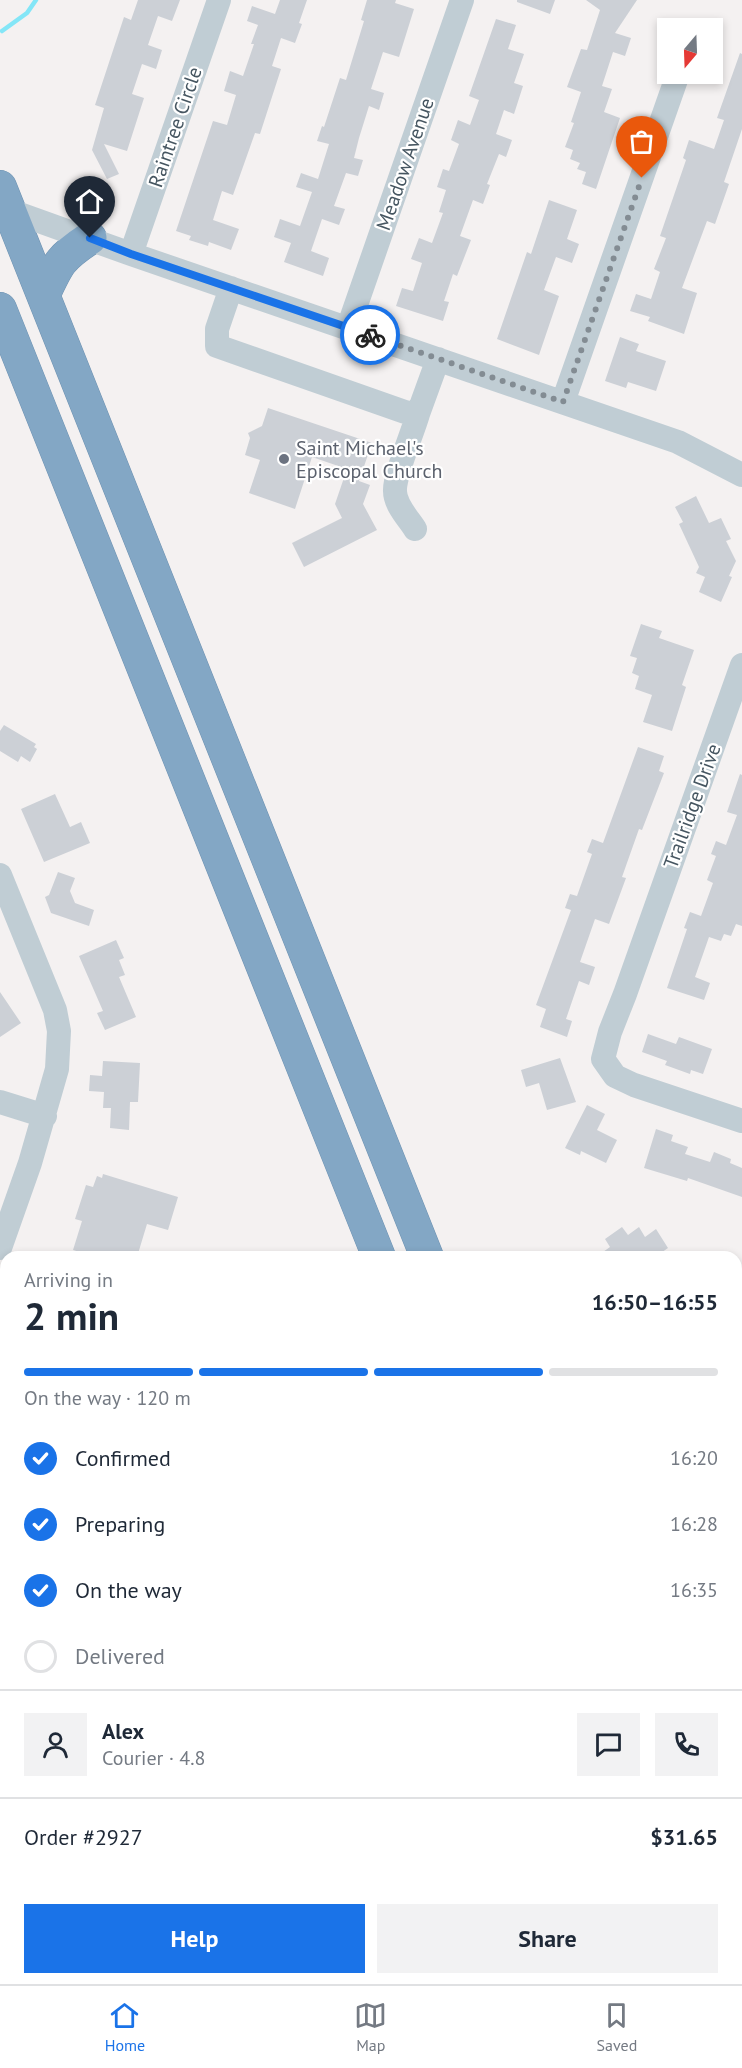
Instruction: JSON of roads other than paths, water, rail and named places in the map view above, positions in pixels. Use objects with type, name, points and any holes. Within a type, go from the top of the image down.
[{"type":"highway","points":[[3,201],[44,294],[425,1251]]},
{"type":"highway","points":[[44,294],[67,253],[90,238]]},
{"type":"highway","points":[[0,309],[377,1251]]},
{"type":"street","name":"Raintree Circle","points":[[131,254],[219,0]]},
{"type":"street","name":"Meadow Avenue","points":[[348,328],[462,0]]},
{"type":"street","points":[[563,402],[674,84]]},
{"type":"street","points":[[3,201],[131,254],[678,442],[742,475]]},
{"type":"street","points":[[231,288],[217,329],[217,346],[394,408],[418,414]]},
{"type":"street","points":[[415,529],[398,503],[395,492],[396,480],[438,359]]},
{"type":"street","name":"Trailridge Drive","points":[[742,665],[610,1032],[603,1059],[615,1076],[634,1085],[742,1121]]},
{"type":"street","points":[[0,875],[55,1010],[59,1031],[57,1070],[45,1116],[0,1248]]},
{"type":"street","points":[[0,1102],[45,1116]]},
{"type":"waterway","points":[[2,31],[27,13],[36,0]]},
{"type":"place","name":"Saint Michael's Episcopal Church","points":[[284,459]]}]
